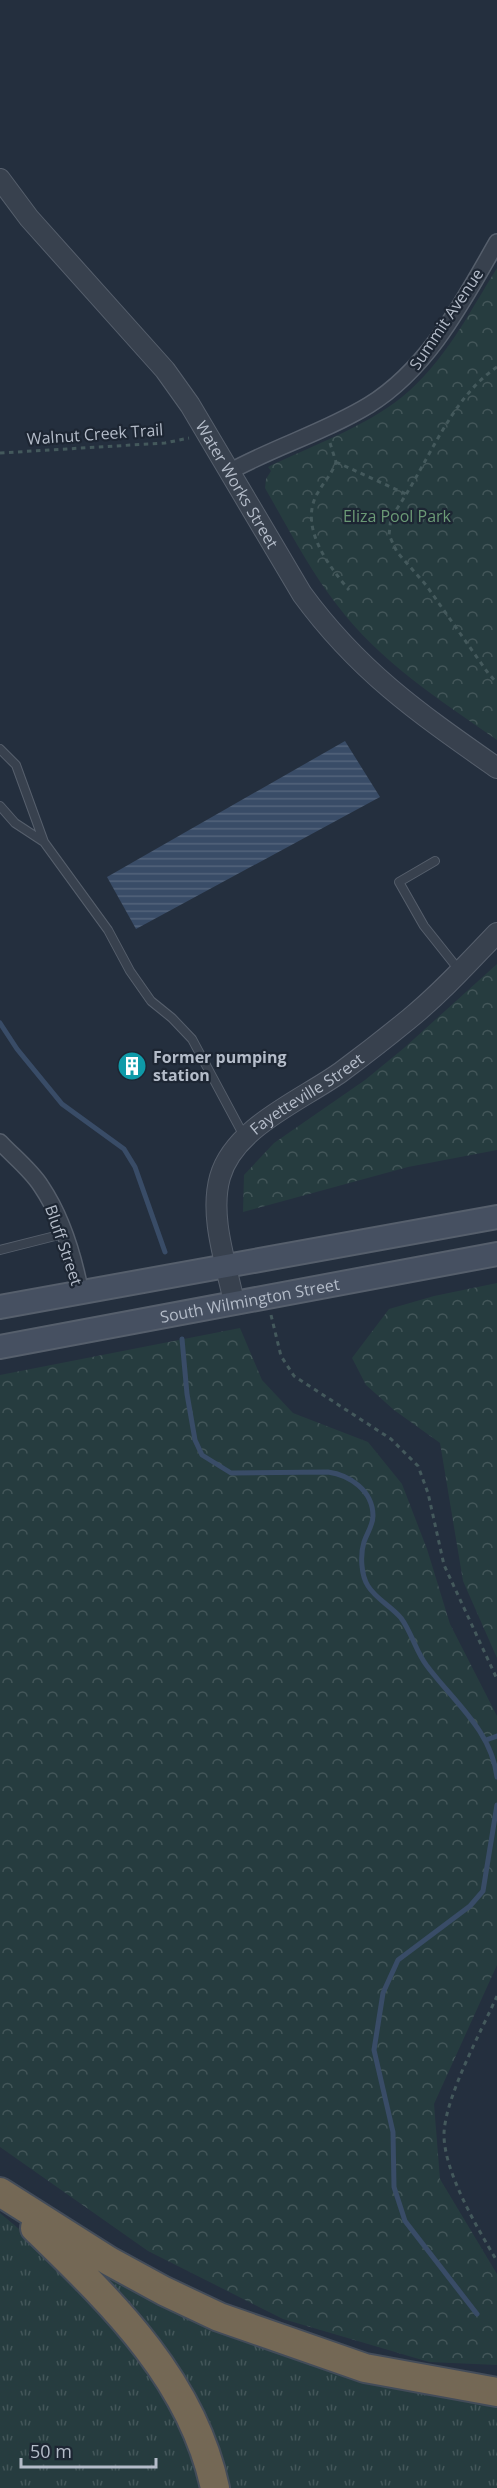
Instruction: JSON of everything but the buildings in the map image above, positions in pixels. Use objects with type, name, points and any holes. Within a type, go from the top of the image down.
[{"type":"highway","points":[[0,2193],[109,2261],[219,2318],[365,2368],[497,2392]]},
{"type":"highway","points":[[0,2193],[105,2296],[149,2348],[172,2382],[191,2419],[212,2471],[215,2488]]},
{"type":"main road","points":[[0,1307],[497,1217]]},
{"type":"main road","name":"South Wilmington Street","points":[[0,1347],[497,1254]]},
{"type":"street","name":"Water Works Street","points":[[0,179],[36,226],[165,370],[190,405],[302,594],[329,630],[396,695],[497,768]]},
{"type":"street","name":"Summit Avenue","points":[[229,472],[369,405],[394,387],[414,369],[444,328],[497,242]]},
{"type":"street","name":"Fayetteville Street","points":[[234,1302],[217,1211],[217,1193],[228,1158],[245,1137],[349,1065],[412,1017],[497,933]]},
{"type":"street","name":"Bluff Street","points":[[0,1142],[40,1184],[54,1209],[76,1269],[81,1294]]},
{"type":"lane","points":[[0,749],[16,765],[44,842],[108,930],[130,971],[151,1001],[172,1018],[192,1039],[245,1137]]},
{"type":"lane","points":[[0,806],[15,823],[44,842]]},
{"type":"lane","points":[[435,861],[399,882],[424,926],[460,972]]},
{"type":"lane","points":[[0,1250],[63,1233]]},
{"type":"path","points":[[497,367],[474,386],[458,407],[388,526],[392,544],[426,585],[497,683]]},
{"type":"path","points":[[323,428],[331,443],[336,462],[317,494],[312,506],[311,519],[319,546],[349,590]]},
{"type":"path","name":"Walnut Creek Trail","points":[[0,453],[165,443],[190,438]]},
{"type":"path","points":[[336,462],[406,494]]},
{"type":"path","points":[[271,1312],[281,1356],[294,1376],[391,1439],[418,1466],[428,1493],[444,1565],[497,1679]]},
{"type":"path","points":[[497,1996],[449,2105],[444,2134],[447,2157],[470,2215],[497,2261]]},
{"type":"green space","name":"Eliza Pool Park","points":[[497,268],[497,740],[412,679],[372,645],[354,626],[317,577],[265,488],[266,479],[271,471],[268,467],[372,418],[417,384],[455,337]]},
{"type":"green space","points":[[497,964],[497,1150],[408,1167],[243,1212],[244,1175],[274,1143],[365,1080]]},
{"type":"green space","points":[[497,1283],[497,1658],[463,1581],[440,1443],[394,1410],[366,1385],[352,1358],[389,1309],[434,1296]]},
{"type":"green space","points":[[240,1328],[262,1380],[293,1413],[368,1442],[402,1484],[427,1549],[450,1624],[497,1716],[497,1965],[434,2104],[440,2179],[497,2274],[497,2365],[429,2362],[283,2319],[148,2251],[0,2147],[0,1375]]},
{"type":"green space","points":[[0,2213],[37,2244],[163,2383],[205,2488],[0,2488]]},
{"type":"green space","points":[[111,2273],[338,2373],[471,2403],[497,2405],[497,2488],[229,2488],[205,2422],[106,2281]]},
{"type":"water","points":[[345,741],[380,797],[136,929],[107,877]]},
{"type":"waterway","points":[[0,1023],[17,1049],[62,1104],[124,1149],[135,1167],[165,1252]]},
{"type":"waterway","points":[[182,1339],[187,1394],[195,1440],[202,1455],[231,1473],[328,1472],[344,1476],[364,1491],[372,1507],[373,1516],[362,1553],[363,1571],[368,1586],[401,1618],[423,1661],[470,1717],[487,1745],[497,1777]]},
{"type":"waterway","points":[[486,1740],[497,1736]]},
{"type":"waterway","points":[[477,2314],[405,2221],[394,2187],[393,2132],[374,2050],[383,1993],[398,1960],[470,1906],[483,1891],[497,1805]]},
{"type":"place","name":"Former pumping station","points":[[132,1066]]}]
